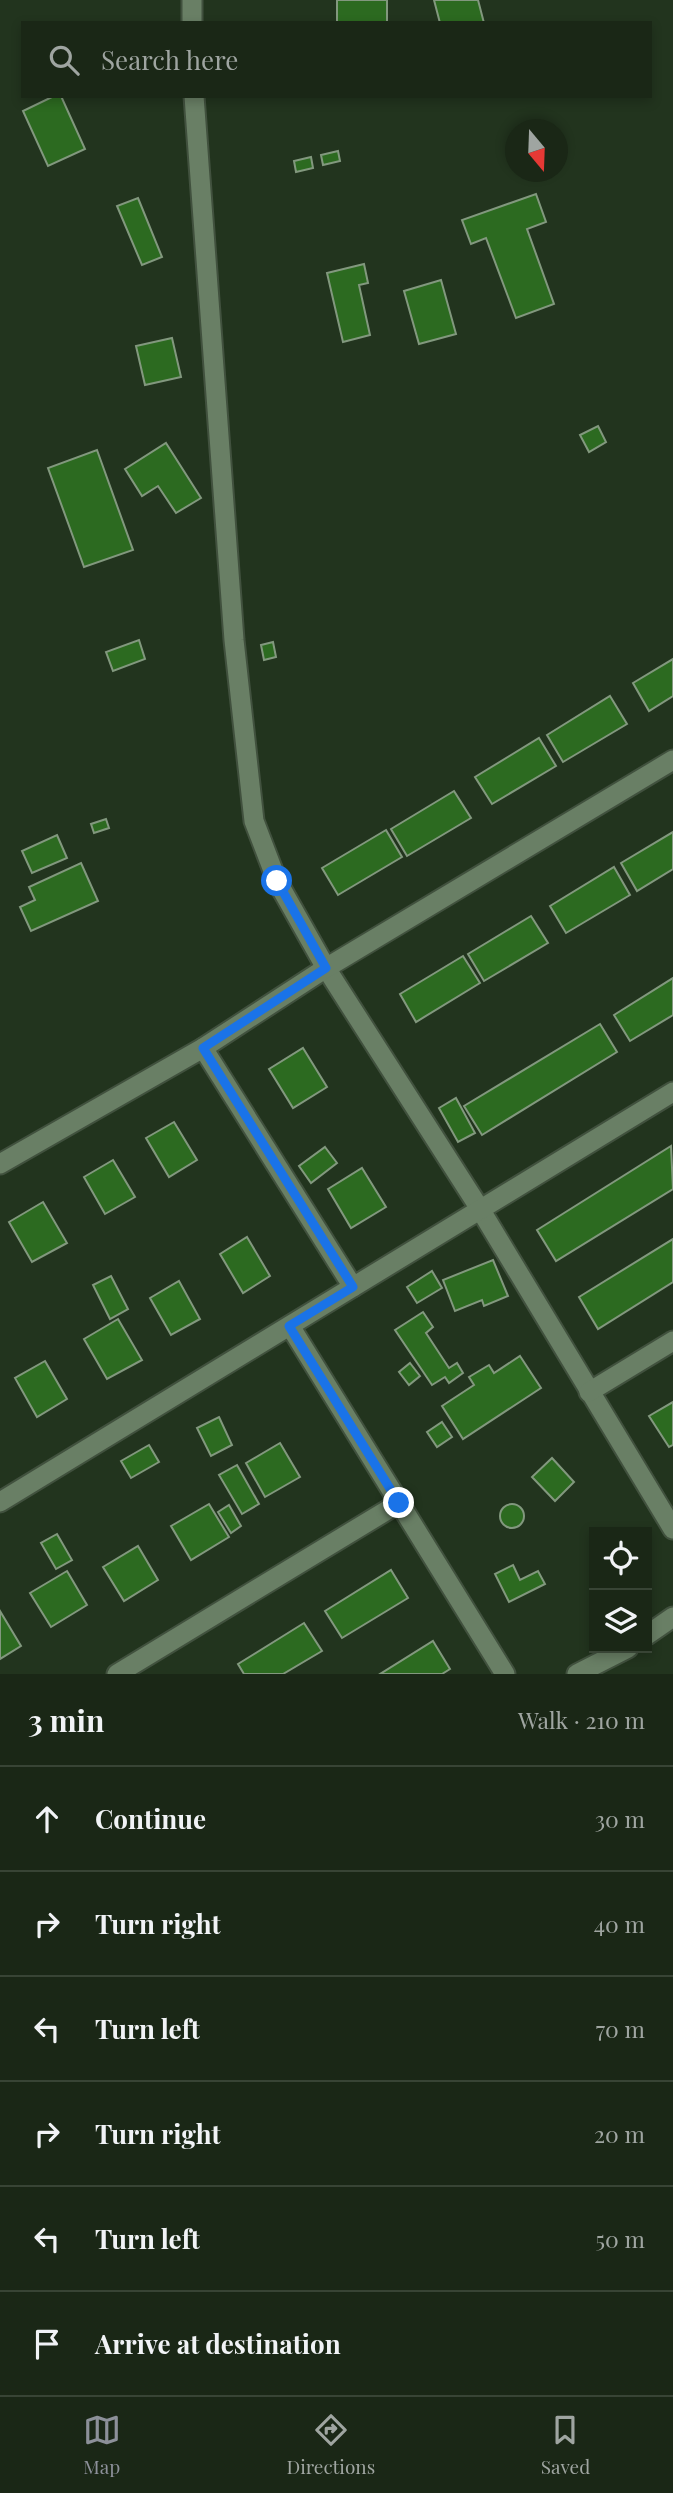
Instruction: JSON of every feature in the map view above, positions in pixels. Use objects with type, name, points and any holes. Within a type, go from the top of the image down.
[{"type":"street","points":[[192,0],[192,21]]},
{"type":"street","points":[[194,98],[234,640],[254,821],[277,881],[326,968],[480,1209],[673,1529]]},
{"type":"street","points":[[0,1164],[203,1048],[326,968],[673,760]]},
{"type":"street","points":[[203,1048],[353,1287]]},
{"type":"street","points":[[0,1502],[673,1091]]},
{"type":"street","points":[[289,1326],[505,1674]]},
{"type":"street","points":[[589,1392],[673,1342]]},
{"type":"street","points":[[117,1674],[399,1503]]},
{"type":"street","points":[[652,1632],[673,1617]]},
{"type":"street","points":[[577,1674],[618,1653]]},
{"type":"building","points":[[337,0],[387,0],[387,21],[337,21]]},
{"type":"building","points":[[434,0],[478,0],[483,21],[439,21]]},
{"type":"building","points":[[50,98],[62,98],[85,149],[48,166],[23,111]]},
{"type":"building","points":[[338,151],[340,161],[323,165],[321,155]]},
{"type":"building","points":[[311,157],[313,168],[296,172],[294,161]]},
{"type":"building","points":[[536,194],[546,222],[527,229],[554,304],[516,318],[486,238],[471,244],[462,220]]},
{"type":"building","points":[[138,198],[162,257],[142,265],[117,206]]},
{"type":"building","points":[[364,264],[368,283],[359,285],[370,335],[343,342],[327,273]]},
{"type":"building","points":[[441,280],[456,334],[419,344],[404,291]]},
{"type":"building","points":[[172,338],[181,377],[145,385],[136,346]]},
{"type":"building","points":[[598,426],[606,442],[589,452],[580,435]]},
{"type":"building","points":[[166,443],[201,498],[176,513],[158,486],[142,496],[125,469]]},
{"type":"building","points":[[97,450],[133,550],[84,567],[48,468]]},
{"type":"building","points":[[139,640],[145,659],[113,671],[106,652]]},
{"type":"building","points":[[273,642],[276,657],[264,660],[261,645]]},
{"type":"building","points":[[673,659],[673,696],[649,711],[633,683]]},
{"type":"building","points":[[610,696],[627,724],[563,762],[547,735]]},
{"type":"building","points":[[539,738],[556,766],[492,804],[475,777]]},
{"type":"building","points":[[454,791],[471,818],[407,856],[391,829]]},
{"type":"building","points":[[106,819],[109,828],[94,833],[91,824]]},
{"type":"building","points":[[386,830],[402,857],[338,895],[322,868]]},
{"type":"building","points":[[673,832],[673,869],[637,891],[621,863]]},
{"type":"building","points":[[57,835],[67,858],[32,873],[22,851]]},
{"type":"building","points":[[81,863],[98,901],[31,931],[20,907],[35,900],[29,887]]},
{"type":"building","points":[[614,867],[630,895],[566,933],[550,906]]},
{"type":"building","points":[[531,916],[548,943],[484,981],[468,954]]},
{"type":"building","points":[[463,956],[480,983],[416,1022],[400,994]]},
{"type":"building","points":[[673,978],[673,1015],[630,1041],[614,1015]]},
{"type":"building","points":[[600,1024],[617,1052],[482,1135],[464,1106]]},
{"type":"building","points":[[303,1048],[327,1087],[293,1108],[269,1069]]},
{"type":"building","points":[[456,1098],[475,1133],[458,1142],[439,1108]]},
{"type":"building","points":[[174,1122],[197,1160],[169,1177],[146,1138]]},
{"type":"building","points":[[671,1146],[673,1189],[556,1261],[537,1230]]},
{"type":"building","points":[[325,1147],[337,1163],[311,1183],[299,1166]]},
{"type":"building","points":[[113,1160],[135,1197],[105,1214],[84,1177]]},
{"type":"building","points":[[362,1168],[386,1207],[351,1228],[328,1189]]},
{"type":"building","points":[[43,1202],[67,1243],[32,1262],[9,1222]]},
{"type":"building","points":[[247,1237],[270,1276],[243,1293],[220,1254]]},
{"type":"building","points":[[673,1239],[673,1282],[598,1329],[579,1297]]},
{"type":"building","points":[[493,1260],[508,1296],[484,1306],[482,1300],[455,1311],[443,1280]]},
{"type":"building","points":[[432,1271],[442,1288],[417,1303],[407,1287]]},
{"type":"building","points":[[111,1276],[128,1309],[110,1319],[93,1285]]},
{"type":"building","points":[[179,1281],[200,1319],[171,1335],[150,1298]]},
{"type":"building","points":[[423,1312],[433,1327],[426,1333],[449,1368],[457,1363],[463,1373],[449,1383],[445,1377],[432,1385],[395,1330]]},
{"type":"building","points":[[118,1319],[142,1360],[107,1379],[84,1339]]},
{"type":"building","points":[[520,1356],[541,1388],[463,1439],[442,1406],[474,1385],[469,1377],[489,1365],[494,1373]]},
{"type":"building","points":[[45,1361],[67,1399],[37,1417],[15,1378]]},
{"type":"building","points":[[410,1363],[420,1376],[409,1385],[399,1372]]},
{"type":"building","points":[[673,1402],[673,1445],[669,1447],[649,1416]]},
{"type":"building","points":[[219,1417],[232,1445],[211,1456],[197,1428]]},
{"type":"building","points":[[442,1422],[452,1437],[437,1447],[427,1432]]},
{"type":"building","points":[[280,1443],[300,1477],[265,1497],[246,1463]]},
{"type":"building","points":[[149,1445],[159,1462],[131,1478],[121,1461]]},
{"type":"building","points":[[552,1458],[574,1482],[555,1501],[532,1477]]},
{"type":"building","points":[[237,1465],[259,1504],[242,1514],[219,1475]]},
{"type":"building","points":[[209,1504],[229,1537],[191,1560],[171,1526]]},
{"type":"building","points":[[512,1504],[520,1508],[524,1516],[520,1524],[512,1528],[504,1524],[500,1516],[504,1508]]},
{"type":"building","points":[[229,1505],[241,1526],[231,1533],[218,1512]]},
{"type":"building","points":[[57,1534],[72,1560],[56,1569],[41,1543]]},
{"type":"building","points":[[138,1546],[158,1580],[124,1601],[103,1567]]},
{"type":"building","points":[[513,1565],[520,1580],[538,1571],[545,1584],[509,1602],[495,1574]]},
{"type":"building","points":[[391,1570],[408,1598],[342,1638],[325,1611]]},
{"type":"building","points":[[67,1571],[87,1605],[51,1627],[30,1593]]},
{"type":"building","points":[[0,1611],[21,1646],[0,1659]]},
{"type":"building","points":[[304,1623],[322,1651],[283,1674],[244,1674],[238,1664]]},
{"type":"building","points":[[433,1641],[450,1669],[442,1674],[380,1674]]},
{"type":"route","points":[[277,881],[326,968],[203,1048],[353,1287],[289,1326],[399,1503]]}]
